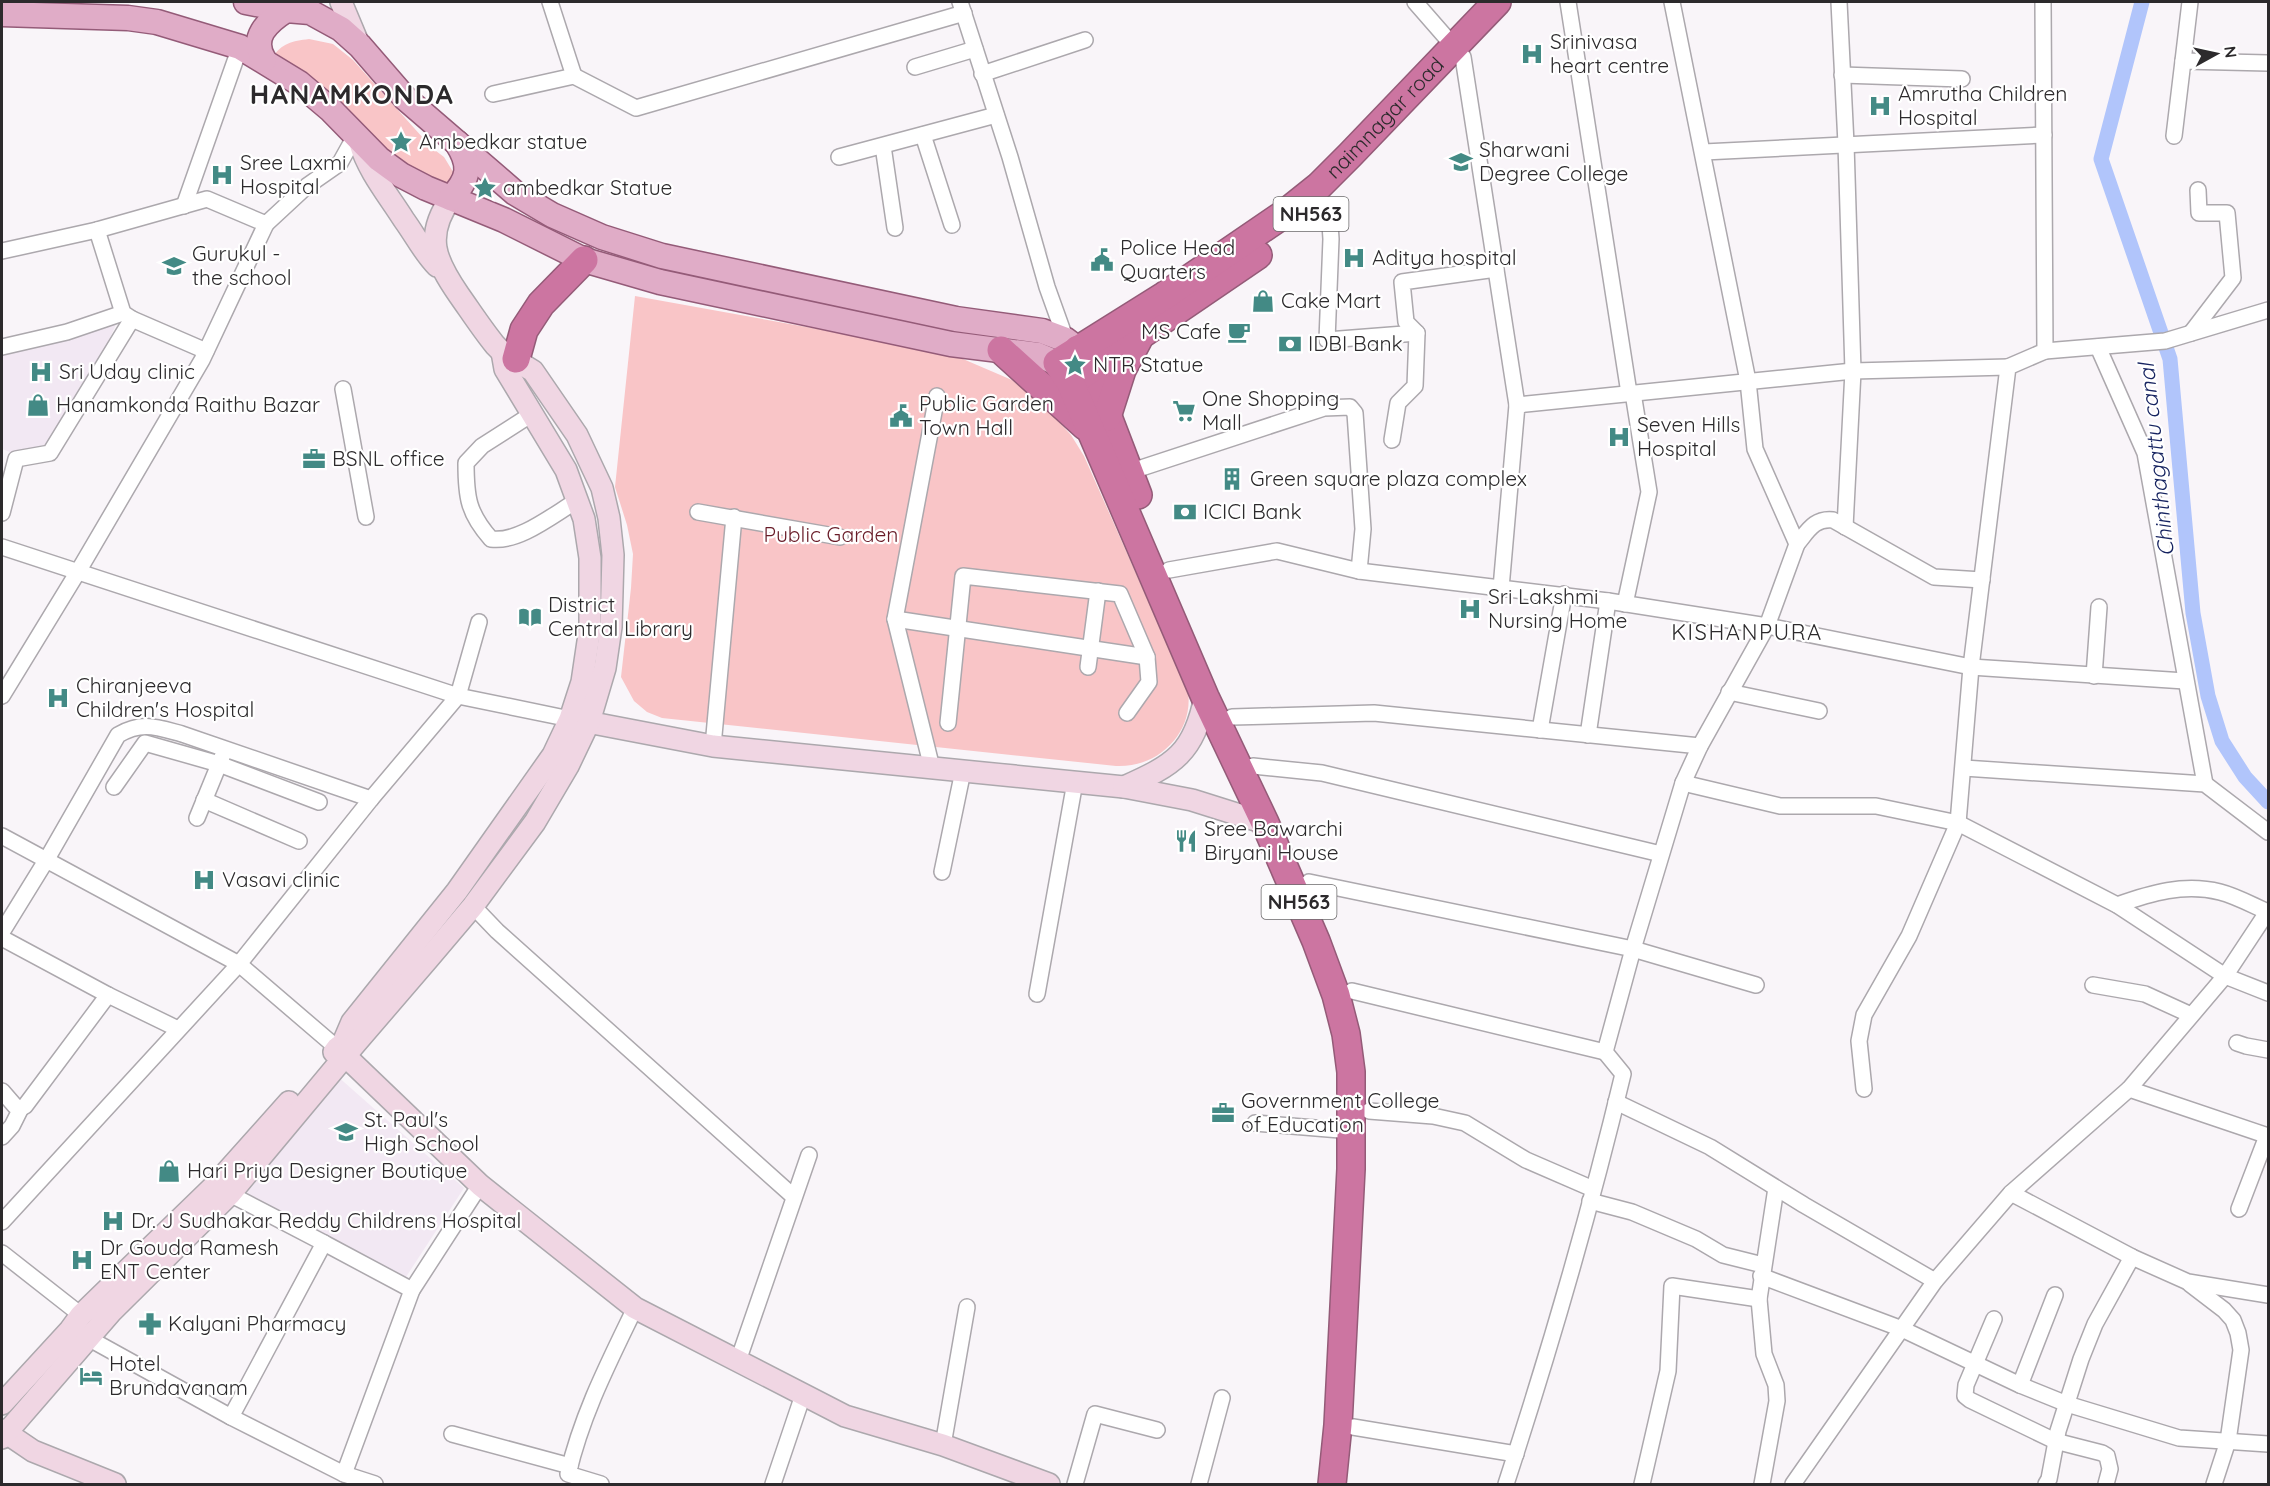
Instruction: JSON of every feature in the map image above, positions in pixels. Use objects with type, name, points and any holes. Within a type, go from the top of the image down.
[{"type":"highway","name":"naimnagar road","points":[[1072,361],[1284,214],[1319,186],[1458,53],[1497,2]]},
{"type":"highway","name":"NH563","points":[[1332,1485],[1338,1425],[1352,1131],[1351,1072],[1346,1034],[1336,995],[1316,941],[1265,823],[1205,697],[1099,424],[1072,361],[1140,337],[1268,248],[1320,208],[1363,166],[1458,53],[1514,2]]},
{"type":"highway","points":[[509,356],[541,304],[584,260]]},
{"type":"highway","points":[[1001,350],[1099,424],[1122,370],[1140,337]]},
{"type":"highway","name":"NH563","points":[[1099,424],[1129,472],[1253,766],[1309,882],[1352,991],[1362,1030],[1368,1070],[1369,1111],[1348,1485]]},
{"type":"main road","points":[[246,2],[286,10],[310,7],[360,46],[405,98],[515,193],[552,215],[602,237],[674,258],[956,319],[1042,331],[1072,361]]},
{"type":"main road","points":[[264,60],[258,44],[260,35],[273,18],[286,10]]},
{"type":"main road","points":[[2,14],[97,16],[157,22],[240,46],[299,83],[331,110],[379,159],[401,175],[426,188],[504,220],[584,260],[660,282],[951,344],[1072,361]]},
{"type":"main road","points":[[451,198],[462,186],[467,171],[465,156],[457,142]]},
{"type":"street","points":[[341,2],[350,28],[360,46]]},
{"type":"street","points":[[550,2],[574,76]]},
{"type":"street","points":[[1415,2],[1458,53],[1517,405],[1501,588]]},
{"type":"street","points":[[1568,2],[1649,492],[1624,604]]},
{"type":"street","points":[[1672,2],[1704,152],[1748,381],[1755,449],[1797,544]]},
{"type":"street","points":[[1839,2],[1853,371],[1845,527]]},
{"type":"street","points":[[2043,2],[2044,351]]},
{"type":"street","points":[[2174,136],[2190,2]]},
{"type":"street","points":[[493,94],[574,76],[636,108],[962,8],[1047,287],[1072,361]]},
{"type":"street","points":[[982,74],[1085,40]]},
{"type":"street","points":[[184,206],[240,46]]},
{"type":"street","points":[[915,67],[975,49]]},
{"type":"street","points":[[2182,61],[2268,63]]},
{"type":"street","points":[[1842,75],[1962,79]]},
{"type":"street","points":[[839,158],[996,115]]},
{"type":"street","points":[[923,135],[952,225]]},
{"type":"street","points":[[1704,152],[2044,135]]},
{"type":"street","points":[[2,696],[79,570],[206,351],[266,224],[307,186],[340,163],[357,138]]},
{"type":"street","points":[[342,1053],[343,1043],[352,1022],[457,891],[579,721],[605,668],[611,627],[613,555],[609,518],[602,488],[577,435],[533,371],[509,356],[483,330],[444,273],[424,249],[383,187],[363,154],[357,138]]},
{"type":"street","points":[[884,146],[895,228]]},
{"type":"street","points":[[2191,333],[2234,278],[2227,213],[2199,213],[2199,190]]},
{"type":"street","points":[[444,273],[437,258],[434,242],[436,226],[451,198]]},
{"type":"street","points":[[2,251],[97,230],[207,199],[266,224]]},
{"type":"street","points":[[1320,208],[1330,224],[1331,239],[1327,340],[1417,333]]},
{"type":"street","points":[[2,513],[16,459],[50,453],[128,316],[97,230]]},
{"type":"street","points":[[1392,440],[1398,403],[1415,386],[1417,333],[1406,322],[1401,282],[1496,269]]},
{"type":"street","points":[[1517,405],[1853,371],[2008,367],[2044,351],[2165,341],[2268,310]]},
{"type":"street","points":[[2,347],[128,316],[206,351]]},
{"type":"street","points":[[2098,347],[2145,453],[2205,784]]},
{"type":"street","points":[[115,1485],[33,1451],[3,1434],[342,1053],[354,1044],[473,906],[535,822],[568,766],[579,721],[590,628],[590,558],[584,519],[566,470],[505,369],[509,356]]},
{"type":"street","points":[[1864,1089],[1859,1041],[1864,1015],[1909,936],[1959,823],[1971,667],[2008,367]]},
{"type":"street","points":[[343,389],[366,517]]},
{"type":"street","points":[[932,768],[895,620],[937,396]]},
{"type":"street","points":[[1129,472],[1324,408],[1350,407],[1355,413],[1363,529],[1359,571]]},
{"type":"street","points":[[532,414],[482,446],[466,464],[466,495],[478,524],[491,539],[503,540],[521,533],[578,500]]},
{"type":"street","points":[[698,512],[840,537]]},
{"type":"street","points":[[713,746],[734,517]]},
{"type":"street","points":[[1605,1052],[1683,783],[1728,692],[1767,626],[1797,544],[1815,523],[1820,520],[1833,520],[1934,577],[1982,580]]},
{"type":"street","points":[[2,547],[79,570],[458,696],[713,746],[1124,787],[1192,800],[1265,823]]},
{"type":"street","points":[[1169,570],[1277,551],[1359,571],[1564,594],[1767,626],[1971,667],[2185,681]]},
{"type":"street","points":[[948,723],[963,576],[1120,594],[1147,657],[1149,682],[1127,713]]},
{"type":"street","points":[[1088,667],[1098,591]]},
{"type":"street","points":[[1540,730],[1564,594]]},
{"type":"street","points":[[1588,735],[1608,601]]},
{"type":"street","points":[[2094,676],[2099,606]]},
{"type":"street","points":[[895,620],[1147,657]]},
{"type":"street","points":[[2,1222],[239,964],[371,799],[458,696],[479,622]]},
{"type":"street","points":[[1728,692],[1819,711]]},
{"type":"street","points":[[1124,787],[1161,771],[1190,744],[1200,721],[1205,697]]},
{"type":"street","points":[[1232,717],[1374,714],[1700,746]]},
{"type":"street","points":[[2,932],[118,735],[131,728],[150,725],[371,799]]},
{"type":"street","points":[[114,787],[145,743],[219,764],[319,802]]},
{"type":"street","points":[[197,818],[226,749]]},
{"type":"street","points":[[1253,766],[1322,772],[1661,854]]},
{"type":"street","points":[[1964,768],[2205,784],[2268,832]]},
{"type":"street","points":[[942,872],[963,771]]},
{"type":"street","points":[[1036,994],[1076,782]]},
{"type":"street","points":[[1683,783],[1780,806],[1876,807],[1959,823],[2117,904],[2225,976],[2268,993]]},
{"type":"street","points":[[204,800],[299,841]]},
{"type":"street","points":[[2,836],[239,964],[342,1053],[480,1185],[635,1308],[845,1416],[943,1445],[1049,1485]]},
{"type":"street","points":[[1309,882],[1633,949],[1756,985]]},
{"type":"street","points":[[1793,1485],[1935,1281],[2011,1193],[2129,1089],[2225,976],[2267,916],[2230,895],[2206,890],[2163,891],[2117,904]]},
{"type":"street","points":[[473,906],[497,931],[794,1197]]},
{"type":"street","points":[[2,938],[108,995],[178,1029]]},
{"type":"street","points":[[2093,985],[2145,994],[2191,1015]]},
{"type":"street","points":[[1352,991],[1605,1052],[1623,1074],[1592,1195],[1506,1485]]},
{"type":"street","points":[[2,1137],[12,1126],[21,1108],[39,1088],[108,995]]},
{"type":"street","points":[[2237,1042],[2268,1050]]},
{"type":"street","points":[[2129,1089],[2268,1136],[2239,1209]]},
{"type":"street","points":[[2,1091],[15,1106],[21,1108]]},
{"type":"street","points":[[1616,1102],[1710,1147],[1935,1281]]},
{"type":"street","points":[[1369,1111],[1433,1116],[1465,1123],[1526,1160],[1592,1195],[1696,1239],[1723,1255],[1902,1329],[2020,1385],[2067,1404],[2179,1438],[2268,1444]]},
{"type":"street","points":[[1255,1123],[1352,1131]]},
{"type":"street","points":[[738,1361],[809,1155]]},
{"type":"street","points":[[344,1474],[412,1290],[480,1185]]},
{"type":"street","points":[[1762,1485],[1777,1401],[1776,1385],[1764,1354],[1759,1299],[1776,1188]]},
{"type":"street","points":[[222,1190],[412,1290]]},
{"type":"street","points":[[2,1404],[81,1315],[222,1190]]},
{"type":"street","points":[[2011,1193],[2132,1257],[2188,1282],[2224,1310],[2233,1320],[2241,1350],[2228,1441],[2214,1485]]},
{"type":"street","points":[[231,1417],[324,1243]]},
{"type":"street","points":[[2,1253],[81,1315]]},
{"type":"street","points":[[2046,1485],[2055,1441],[2081,1359],[2095,1324],[2132,1257]]},
{"type":"street","points":[[2188,1282],[2268,1295]]},
{"type":"street","points":[[1642,1485],[1668,1371],[1672,1286],[1759,1299]]},
{"type":"street","points":[[2020,1385],[2055,1295]]},
{"type":"street","points":[[943,1445],[967,1307]]},
{"type":"street","points":[[568,1475],[576,1442],[594,1391],[635,1308]]},
{"type":"street","points":[[1994,1319],[1974,1363],[1964,1392],[1965,1396],[2055,1441],[2107,1456],[2110,1468],[2106,1485]]},
{"type":"street","points":[[88,1338],[231,1417],[344,1474],[375,1485]]},
{"type":"street","points":[[773,1485],[803,1395]]},
{"type":"street","points":[[1199,1485],[1222,1398]]},
{"type":"street","points":[[1075,1485],[1095,1414],[1157,1430]]},
{"type":"street","points":[[1353,1427],[1516,1454]]},
{"type":"street","points":[[452,1434],[601,1485]]},
{"type":"shaded area","name":"Hanamkonda Raithu Bazar","points":[[117,322],[99,363],[51,446],[18,455],[2,449],[2,356]]},
{"type":"shaded area","name":"St. Paul's High School","points":[[336,1075],[464,1188],[404,1280],[244,1193]]},
{"type":"green space","points":[[309,39],[333,44],[353,60],[432,148],[444,157],[455,175],[452,189],[423,183],[272,58],[288,44]]},
{"type":"green space","name":"Public Garden","points":[[635,296],[956,356],[1012,380],[1042,404],[1071,435],[1084,456],[1188,691],[1185,721],[1179,734],[1170,745],[1146,761],[1116,766],[662,718],[647,712],[634,701],[621,677],[633,554],[615,487]]},
{"type":"waterway","name":"Chinthagattu canal","points":[[2142,2],[2101,159],[2170,359],[2193,613],[2208,696],[2222,741],[2245,777],[2268,802]]},
{"type":"place","name":"Srinivasa heart centre","points":[[1532,54]]},
{"type":"place","name":"Amrutha Children Hospital","points":[[1880,106]]},
{"type":"place","name":"Ambedkar statue","points":[[401,142]]},
{"type":"place","name":"Sharwani Degree College","points":[[1461,162]]},
{"type":"place","name":"Sree Laxmi Hospital","points":[[222,175]]},
{"type":"place","name":"ambedkar Statue","points":[[485,188]]},
{"type":"place","name":"Aditya hospital","points":[[1354,258]]},
{"type":"place","name":"Police Head Quarters","points":[[1102,260]]},
{"type":"place","name":"Gurukul - the school","points":[[174,266]]},
{"type":"place","name":"Cake Mart","points":[[1263,301]]},
{"type":"place","name":"MS Cafe","points":[[1239,332]]},
{"type":"place","name":"IDBI Bank","points":[[1290,344]]},
{"type":"place","name":"NTR Statue","points":[[1075,365]]},
{"type":"place","name":"Sri Uday clinic","points":[[41,372]]},
{"type":"place","name":"Hanamkonda Raithu Bazar","points":[[38,405]]},
{"type":"place","name":"One Shopping Mall","points":[[1184,411]]},
{"type":"place","name":"Public Garden Town Hall","points":[[901,416]]},
{"type":"place","name":"Seven Hills Hospital","points":[[1619,437]]},
{"type":"place","name":"BSNL office","points":[[314,459]]},
{"type":"place","name":"Green square plaza complex","points":[[1232,479]]},
{"type":"place","name":"ICICI Bank","points":[[1185,512]]},
{"type":"place","name":"Sri Lakshmi Nursing Home","points":[[1470,609]]},
{"type":"place","name":"District Central Library","points":[[530,617]]},
{"type":"place","name":"Chiranjeeva Children's Hospital","points":[[58,698]]},
{"type":"place","name":"Sree Bawarchi Biryani House","points":[[1186,841]]},
{"type":"place","name":"Vasavi clinic","points":[[204,880]]},
{"type":"place","name":"Government College of Education","points":[[1223,1113]]},
{"type":"place","name":"St. Paul's High School","points":[[346,1132]]},
{"type":"place","name":"Hari Priya Designer Boutique","points":[[169,1171]]},
{"type":"place","name":"Dr. J Sudhakar Reddy Childrens Hospital","points":[[113,1221]]},
{"type":"place","name":"Dr Gouda Ramesh ENT Center","points":[[82,1260]]},
{"type":"place","name":"Kalyani Pharmacy","points":[[150,1324]]},
{"type":"place","name":"Hotel Brundavanam","points":[[91,1376]]},
{"type":"district","name":"HANAMKONDA","points":[[352,95]]},
{"type":"district","name":"KISHANPURA","points":[[1747,632]]}]
